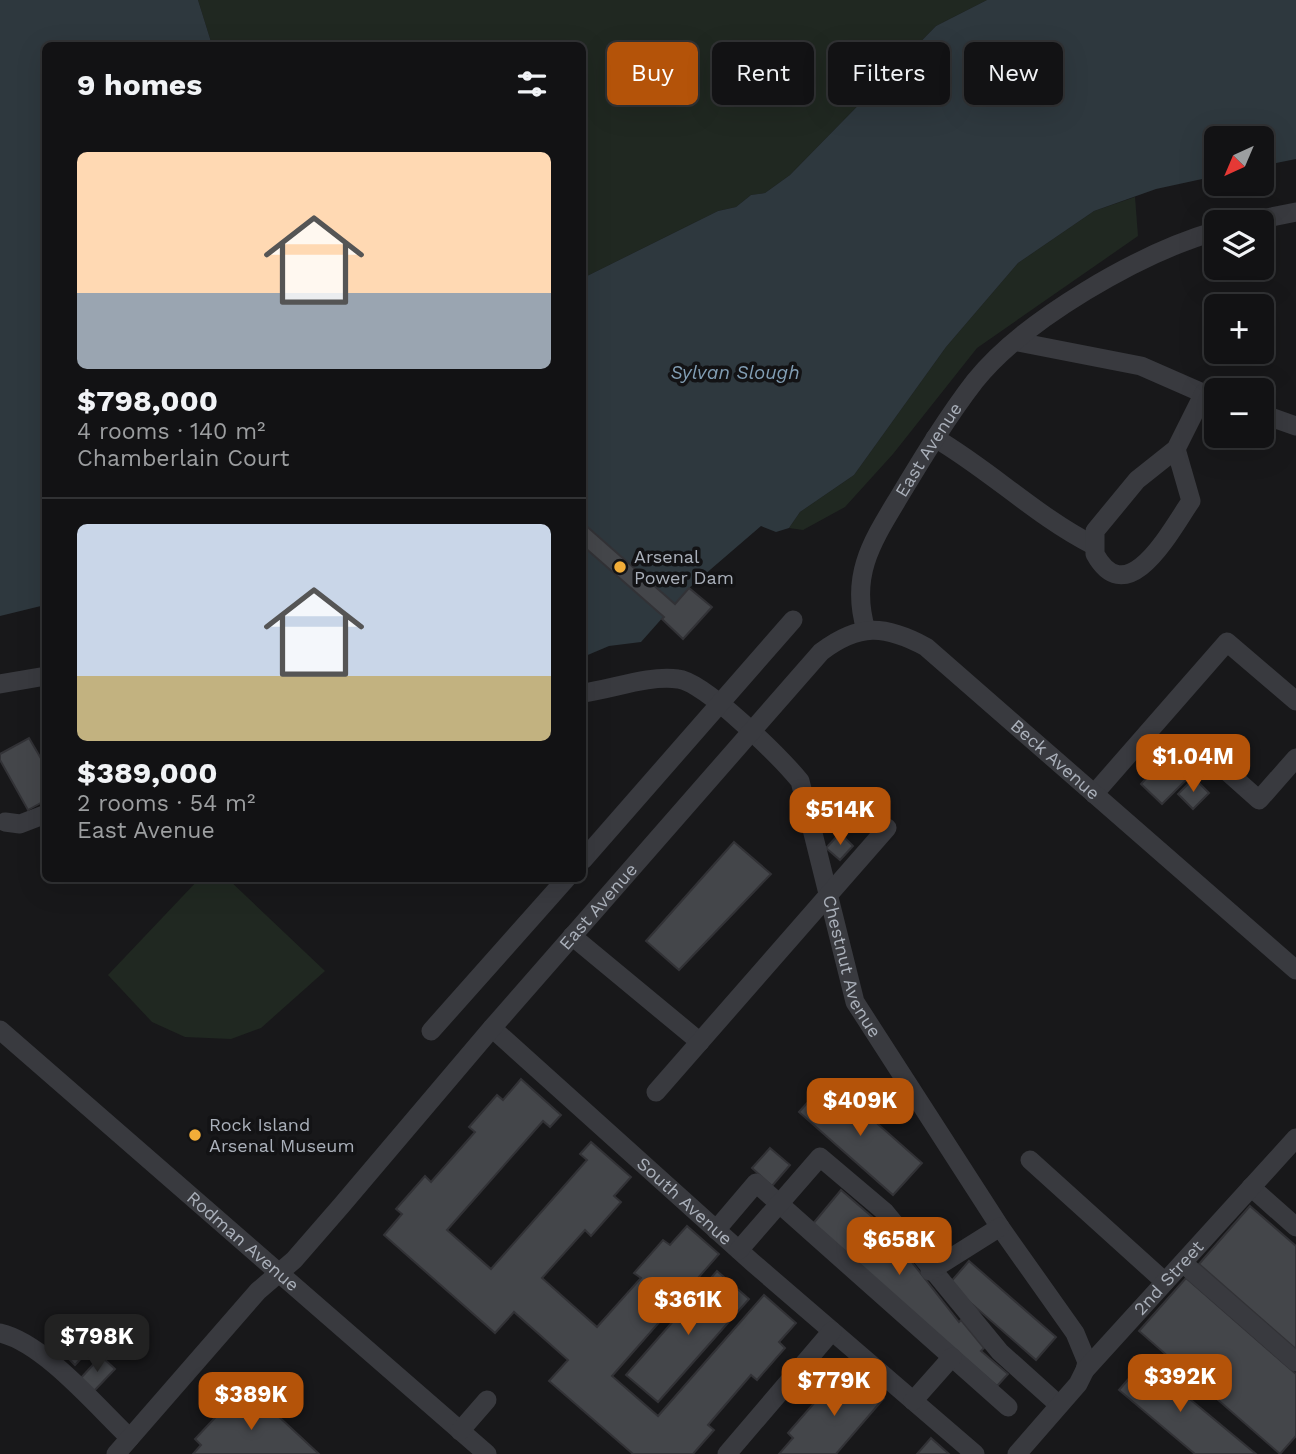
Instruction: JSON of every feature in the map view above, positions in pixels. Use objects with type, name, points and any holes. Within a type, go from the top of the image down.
[{"type":"street","points":[[1274,216],[1296,212]]},
{"type":"street","name":"East Avenue","points":[[116,1454],[278,1272],[294,1259],[341,1206],[492,1028],[821,652],[843,638],[866,630],[860,600],[863,563],[935,438],[976,380],[1037,324],[1105,281],[1170,247],[1204,235]]},
{"type":"street","points":[[1018,342],[1141,366],[1204,393]]},
{"type":"street","points":[[1177,449],[1191,501],[1142,568],[1123,574],[1108,569],[1099,561],[1093,545],[1095,531],[1137,480],[1177,449],[1204,406]]},
{"type":"street","points":[[1274,418],[1296,426]]},
{"type":"street","points":[[935,438],[968,458],[1064,530],[1093,545]]},
{"type":"street","points":[[586,857],[793,620]]},
{"type":"street","name":"Beck Avenue","points":[[866,630],[893,631],[926,647],[1296,970]]},
{"type":"street","points":[[1094,794],[1227,642],[1296,701]]},
{"type":"street","points":[[0,684],[42,677]]},
{"type":"street","name":"Chestnut Avenue","points":[[586,693],[676,678],[692,681],[782,759],[800,781],[855,1002],[1000,1227],[1075,1333],[1087,1363],[1085,1370]]},
{"type":"street","points":[[1222,767],[1259,800],[1296,758]]},
{"type":"street","points":[[5,822],[20,824],[42,816]]},
{"type":"street","points":[[656,1092],[887,828]]},
{"type":"street","points":[[431,1031],[562,882]]},
{"type":"street","points":[[572,936],[700,1042]]},
{"type":"street","name":"South Avenue","points":[[492,1028],[716,1230],[975,1454]]},
{"type":"street","name":"Rodman Avenue","points":[[0,1030],[487,1454]]},
{"type":"street","name":"2nd Street","points":[[1017,1454],[1085,1370],[1296,1138]]},
{"type":"street","points":[[739,1250],[820,1157],[885,1212],[1000,1352],[1059,1405]]},
{"type":"street","points":[[1030,1160],[1166,1282]]},
{"type":"street","points":[[716,1230],[757,1183],[1009,1407]]},
{"type":"street","points":[[1251,1188],[1296,1227]]},
{"type":"street","points":[[930,1270],[1000,1227]]},
{"type":"street","points":[[1183,1263],[1296,1362]]},
{"type":"street","points":[[727,1454],[832,1331]]},
{"type":"street","points":[[0,1333],[30,1348],[53,1366],[130,1438]]},
{"type":"street","points":[[913,1401],[952,1357]]},
{"type":"street","points":[[460,1431],[487,1400]]},
{"type":"shaded area","points":[[198,0],[987,0],[936,26],[920,42],[828,42],[828,105],[859,105],[790,175],[765,193],[751,195],[736,207],[718,211],[586,277],[586,42],[211,42]]},
{"type":"shaded area","points":[[1135,197],[1138,236],[977,348],[893,454],[845,507],[803,530],[789,528],[800,512],[854,475],[946,347],[1018,263],[1094,211]]},
{"type":"shaded area","points":[[196,882],[231,882],[325,971],[261,1028],[231,1039],[185,1037],[152,1022],[108,975]]},
{"type":"water","points":[[0,0],[198,0],[211,42],[42,42],[42,606],[0,616]]},
{"type":"water","name":"Sylvan Slough","points":[[987,0],[1296,0],[1296,159],[1274,164],[1274,126],[1204,126],[1204,179],[1156,189],[1094,211],[1018,263],[946,347],[854,475],[800,512],[789,528],[776,532],[761,526],[689,588],[641,642],[609,646],[586,656],[586,277],[718,211],[736,207],[751,195],[765,193],[790,175],[859,105],[950,105],[950,42],[920,42],[936,26]]},
{"type":"building","name":"Arsenal Power Dam","points":[[586,526],[675,604],[689,588],[712,607],[683,639],[662,619],[664,617],[586,549]]},
{"type":"building","points":[[29,738],[42,760],[42,802],[28,810],[0,760],[0,754]]},
{"type":"building","points":[[1170,753],[1192,774],[1162,804],[1141,784]]},
{"type":"building","points":[[1194,778],[1209,793],[1193,809],[1178,794]]},
{"type":"building","points":[[840,833],[853,846],[840,860],[826,848]]},
{"type":"building","points":[[734,842],[771,874],[679,970],[646,941]]},
{"type":"building","points":[[521,1079],[561,1115],[550,1127],[543,1121],[447,1230],[491,1269],[587,1160],[580,1154],[591,1142],[631,1177],[614,1196],[621,1202],[591,1236],[585,1230],[542,1278],[597,1327],[641,1278],[634,1273],[663,1240],[670,1245],[687,1226],[719,1254],[612,1376],[658,1416],[764,1295],[796,1323],[779,1342],[785,1348],[757,1380],[751,1375],[708,1425],[714,1430],[693,1454],[633,1454],[549,1381],[568,1360],[514,1312],[495,1333],[384,1235],[402,1214],[396,1209],[425,1176],[431,1182],[475,1132],[469,1127],[497,1095],[503,1100]]},
{"type":"building","points":[[828,1080],[922,1163],[893,1195],[799,1112]]},
{"type":"building","points":[[770,1148],[790,1165],[772,1186],[752,1168]]},
{"type":"building","points":[[841,1190],[885,1228],[959,1322],[961,1320],[984,1348],[981,1351],[1008,1374],[997,1386],[812,1225]]},
{"type":"building","points":[[1250,1206],[1296,1246],[1296,1349],[1199,1264]]},
{"type":"building","points":[[969,1261],[1056,1337],[1036,1360],[949,1284]]},
{"type":"building","points":[[717,1271],[749,1299],[658,1402],[626,1375]]},
{"type":"building","points":[[1186,1278],[1296,1374],[1296,1436],[1280,1454],[1139,1331]]},
{"type":"building","points":[[75,1341],[87,1352],[75,1365],[63,1353]]},
{"type":"building","points":[[101,1356],[115,1369],[93,1392],[80,1379]]},
{"type":"building","points":[[1144,1361],[1256,1454],[1195,1454],[1119,1390]]},
{"type":"building","points":[[853,1371],[884,1398],[836,1454],[779,1454],[793,1438],[788,1433],[829,1386],[835,1392]]},
{"type":"building","points":[[249,1389],[319,1454],[193,1454],[201,1445],[195,1439],[226,1406],[230,1410]]},
{"type":"building","points":[[931,1438],[949,1454],[917,1454]]},
{"type":"place","name":"Arsenal Power Dam","points":[[620,567]]},
{"type":"place","name":"Rock Island Arsenal Museum","points":[[195,1135]]}]
